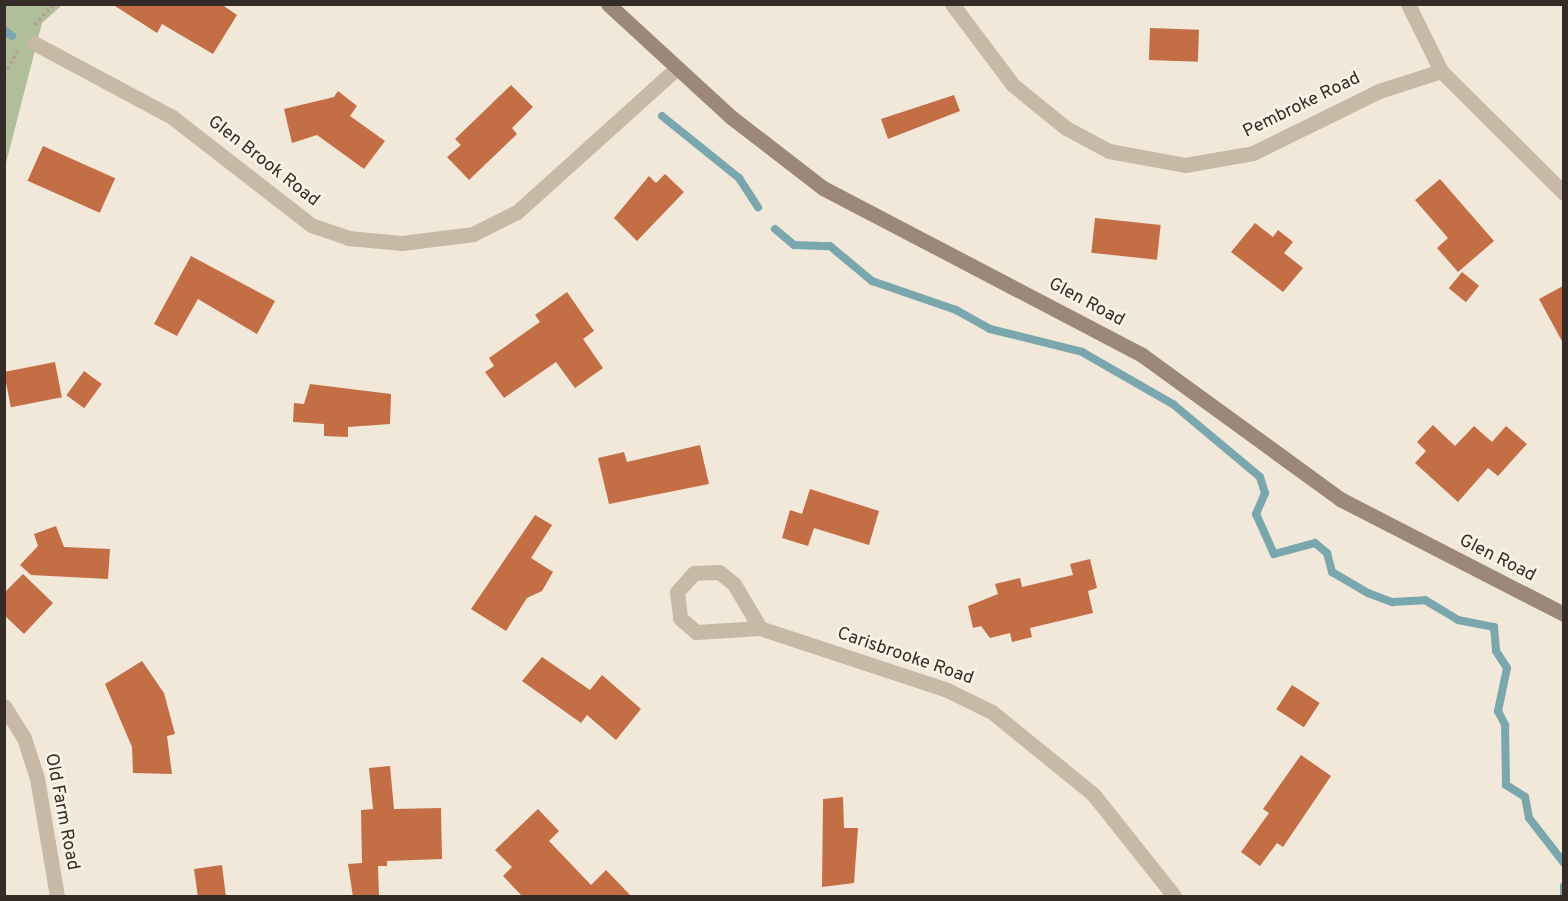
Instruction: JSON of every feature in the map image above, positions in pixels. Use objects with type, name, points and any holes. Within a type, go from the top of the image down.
[{"type":"street","name":"Glen Road","points":[[608,4],[739,124],[824,188],[1142,355],[1340,499],[1563,614]]},
{"type":"street","name":"Pembroke Road","points":[[952,4],[1014,85],[1066,128],[1108,151],[1185,165],[1253,153],[1379,91],[1441,71]]},
{"type":"street","points":[[1408,4],[1441,71],[1563,193]]},
{"type":"street","name":"Glen Brook Road","points":[[34,43],[172,117],[311,225],[348,238],[402,243],[473,234],[517,212],[677,68]]},
{"type":"street","name":"Carisbrooke Road","points":[[760,628],[734,584],[719,572],[694,573],[677,592],[680,618],[696,632],[760,628],[947,690],[992,712],[1093,794],[1174,897]]},
{"type":"street","name":"Old Farm Road","points":[[4,706],[24,738],[37,778],[57,897]]},
{"type":"green space","points":[[5,5],[62,5],[42,23],[5,167]]},
{"type":"building","points":[[112,4],[221,4],[237,15],[213,54],[162,24],[157,33]]},
{"type":"building","points":[[1150,28],[1199,30],[1198,62],[1149,60]]},
{"type":"building","points":[[511,85],[533,107],[512,128],[517,134],[469,180],[447,157],[461,145],[455,139]]},
{"type":"building","points":[[338,91],[357,106],[350,116],[385,141],[364,169],[317,135],[292,143],[284,109],[334,97]]},
{"type":"building","points":[[954,95],[960,111],[888,139],[881,119]]},
{"type":"building","points":[[43,146],[115,178],[100,213],[28,181]]},
{"type":"building","points":[[665,174],[684,192],[637,241],[614,218],[649,176],[656,183]]},
{"type":"building","points":[[1440,179],[1494,241],[1458,272],[1437,248],[1448,238],[1415,200]]},
{"type":"building","points":[[1095,218],[1161,225],[1157,260],[1091,253]]},
{"type":"building","points":[[1255,223],[1273,237],[1278,230],[1293,242],[1284,253],[1303,268],[1283,292],[1231,252]]},
{"type":"building","points":[[191,256],[275,301],[257,334],[198,299],[177,336],[154,324]]},
{"type":"building","points":[[1462,272],[1479,286],[1466,302],[1449,288]]},
{"type":"building","points":[[1563,286],[1563,343],[1539,299]]},
{"type":"building","points":[[567,292],[594,331],[583,339],[603,368],[575,388],[556,362],[504,398],[485,372],[494,366],[489,358],[540,322],[535,315]]},
{"type":"building","points":[[55,362],[62,397],[11,407],[4,372]]},
{"type":"building","points":[[84,371],[102,384],[84,408],[66,395]]},
{"type":"building","points":[[310,384],[391,394],[390,424],[348,427],[348,437],[324,436],[324,424],[293,422],[294,403],[304,404]]},
{"type":"building","points":[[1433,425],[1455,446],[1474,426],[1492,442],[1506,426],[1527,444],[1498,476],[1488,468],[1458,502],[1415,463],[1426,451],[1417,442]]},
{"type":"building","points":[[700,445],[709,484],[609,504],[598,458],[624,452],[627,462]]},
{"type":"building","points":[[810,489],[879,511],[869,545],[814,528],[808,546],[782,538],[790,510],[802,514]]},
{"type":"building","points":[[535,515],[552,525],[531,558],[553,572],[542,591],[527,598],[506,631],[471,609]]},
{"type":"building","points":[[56,526],[64,547],[110,549],[108,579],[31,575],[20,565],[38,546],[34,534]]},
{"type":"building","points":[[1090,559],[1097,588],[1088,591],[1093,613],[1030,628],[1032,637],[1012,642],[1010,633],[990,638],[981,626],[973,628],[968,606],[998,594],[995,584],[1020,578],[1022,587],[1073,575],[1070,564]]},
{"type":"building","points":[[23,574],[53,603],[24,634],[4,615],[4,593]]},
{"type":"building","points":[[542,657],[590,690],[602,675],[641,709],[616,740],[587,715],[581,723],[522,681]]},
{"type":"building","points":[[142,661],[164,693],[175,734],[167,736],[172,774],[133,773],[132,747],[105,684]]},
{"type":"building","points":[[1292,685],[1320,703],[1304,727],[1276,709]]},
{"type":"building","points":[[1301,755],[1331,776],[1283,847],[1277,843],[1260,866],[1241,852],[1269,813],[1263,809]]},
{"type":"building","points":[[390,766],[394,809],[441,808],[442,859],[387,861],[387,866],[378,866],[379,897],[353,897],[348,864],[362,863],[361,810],[373,809],[369,768]]},
{"type":"building","points":[[843,797],[844,828],[858,828],[854,883],[822,887],[823,799]]},
{"type":"building","points":[[538,809],[559,831],[549,841],[591,885],[606,870],[632,897],[523,897],[503,876],[512,867],[495,850]]},
{"type":"building","points":[[222,865],[226,897],[198,897],[194,869]]},
{"type":"waterway","points":[[4,30],[12,36]]},
{"type":"waterway","points":[[662,116],[739,178],[758,207]]},
{"type":"waterway","points":[[775,229],[794,245],[830,246],[872,281],[956,310],[990,329],[1082,352],[1174,405],[1260,477],[1265,493],[1256,514],[1274,554],[1315,543],[1327,553],[1332,572],[1368,593],[1392,602],[1425,600],[1458,620],[1494,627],[1496,651],[1507,668],[1498,711],[1505,725],[1506,785],[1525,797],[1529,818],[1564,863]]},
{"type":"waterway","points":[[1564,886],[1564,895]]}]
